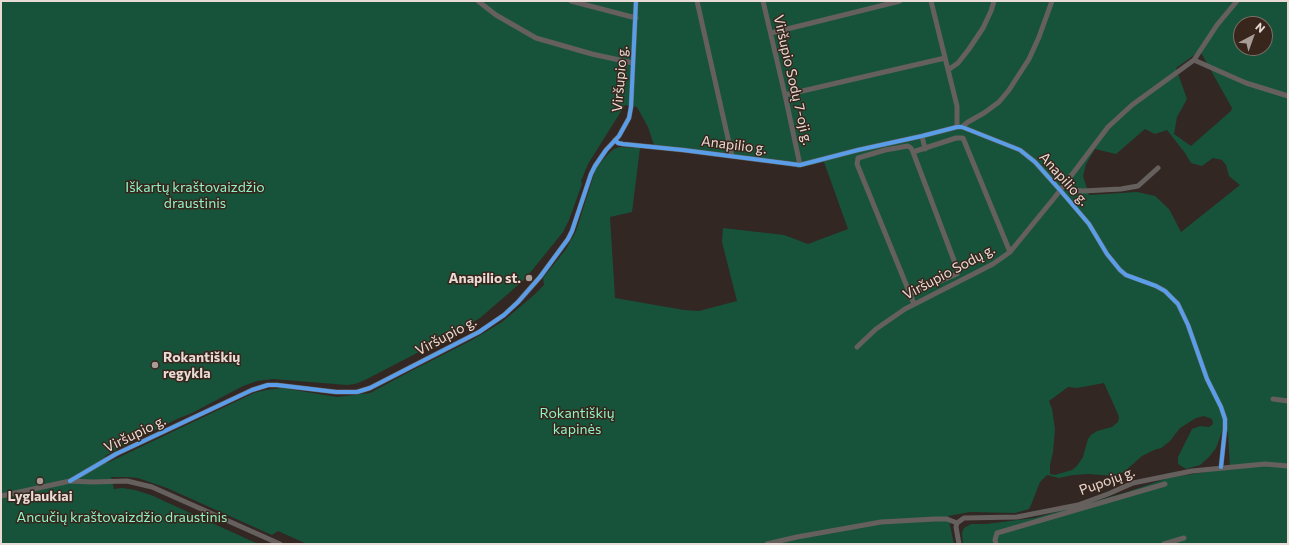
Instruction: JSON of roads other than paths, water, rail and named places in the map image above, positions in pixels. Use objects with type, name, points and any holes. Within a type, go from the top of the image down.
[{"type":"street","points":[[478,1],[496,15],[536,38],[592,54],[633,63]]},
{"type":"street","points":[[571,1],[636,18]]},
{"type":"street","name":"Viršupio g.","points":[[70,481],[116,454],[252,390],[268,385],[277,385],[336,392],[357,392],[381,383],[479,332],[504,316],[540,277],[561,249],[572,231],[593,170],[600,157],[615,140],[626,124],[630,112],[636,1]]},
{"type":"street","points":[[697,1],[732,156]]},
{"type":"street","name":"Viršupio Sodų 7-oji g.","points":[[763,1],[800,165]]},
{"type":"street","points":[[771,33],[900,1]]},
{"type":"street","points":[[931,1],[958,110],[960,127],[999,102],[1009,90],[1029,60],[1052,1]]},
{"type":"street","points":[[948,70],[958,63],[969,49],[983,28],[994,1]]},
{"type":"street","name":"Viršupio Sodų g.","points":[[857,347],[876,329],[914,304],[993,264],[1010,252],[1108,127],[1122,112],[1194,60],[1217,25],[1238,1]]},
{"type":"street","points":[[785,95],[945,58]]},
{"type":"street","points":[[1194,60],[1246,83],[1288,96]]},
{"type":"street","name":"Anapilio g.","points":[[615,140],[618,143],[623,144],[800,165],[960,127],[1020,150],[1035,162],[1089,224],[1107,254],[1120,270],[1165,291],[1178,304],[1188,324],[1207,379],[1225,419],[1221,467]]},
{"type":"street","points":[[922,136],[925,149]]},
{"type":"street","points":[[913,152],[956,138],[963,138],[1010,252]]},
{"type":"street","points":[[910,294],[957,274],[958,271],[913,152],[908,146],[885,150],[858,158],[857,164],[914,304]]},
{"type":"street","points":[[1064,184],[1073,190],[1083,192],[1121,189],[1138,186],[1158,168]]},
{"type":"street","points":[[1273,399],[1288,401]]},
{"type":"street","name":"Pupojų g.","points":[[957,523],[964,518],[1017,517],[1078,505],[1133,483],[1162,476],[1221,467],[1266,464],[1288,466]]},
{"type":"street","points":[[1,496],[70,481],[127,481],[146,485],[280,544]]},
{"type":"street","points":[[996,544],[995,540],[997,533],[1165,484]]},
{"type":"street","points":[[767,544],[881,522],[935,519],[947,519],[957,523],[956,533],[959,544]]},
{"type":"street","points":[[1164,544],[1184,538]]},
{"type":"place","name":"Anapilio st.","points":[[529,278]]},
{"type":"place","name":"Rokantiškių regykla","points":[[155,365]]},
{"type":"place","name":"Lyglaukiai","points":[[40,481]]},
{"type":"park label","name":"Iškartų kraštovaizdžio draustinis","points":[[195,196]]},
{"type":"park label","name":"Rokantiškių kapinės","points":[[577,422]]},
{"type":"park label","name":"Ancučių kraštovaizdžio draustinis","points":[[122,517]]}]
